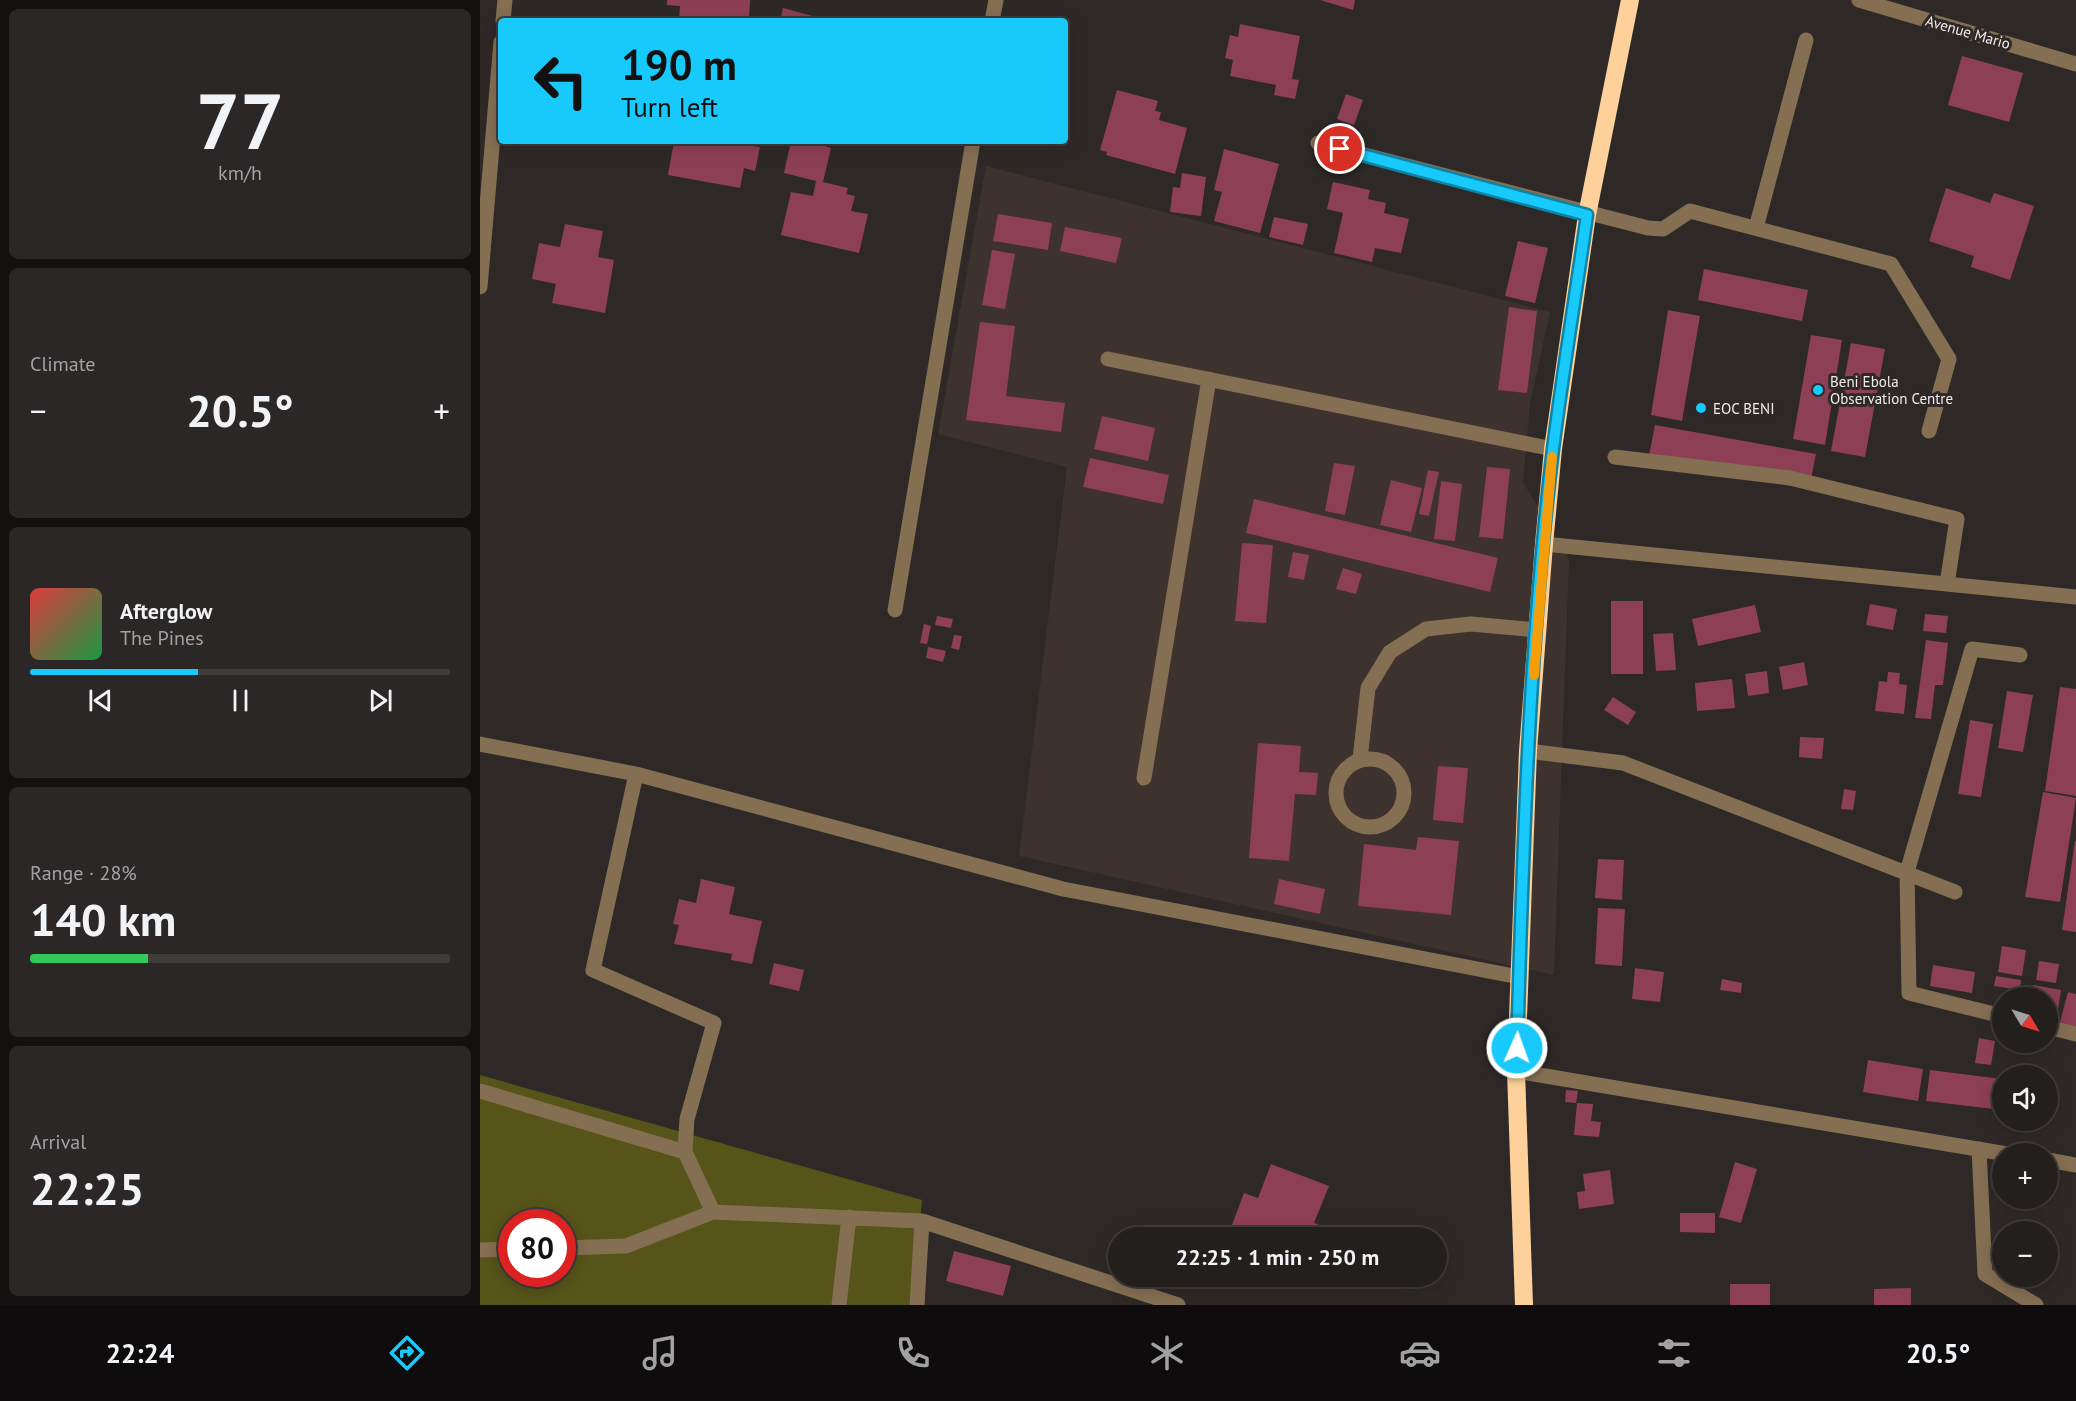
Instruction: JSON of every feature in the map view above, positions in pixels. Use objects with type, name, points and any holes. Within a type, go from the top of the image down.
[{"type":"highway","points":[[1524,1305],[1516,1071],[1527,751],[1553,449],[1587,215],[1630,0]]},
{"type":"street","points":[[503,18],[505,0]]},
{"type":"street","points":[[993,18],[996,0]]},
{"type":"street","name":"Avenue Mario","points":[[1859,0],[2076,64]]},
{"type":"street","points":[[1756,228],[1806,40]]},
{"type":"street","points":[[480,287],[498,77]]},
{"type":"street","points":[[1318,143],[1587,215],[1648,228],[1663,229],[1690,211],[1891,264],[1949,359],[1929,431]]},
{"type":"street","points":[[895,610],[973,144]]},
{"type":"street","points":[[1108,358],[1553,449]]},
{"type":"street","points":[[1144,778],[1209,379]]},
{"type":"street","points":[[1615,457],[1790,478],[1957,519],[1947,584]]},
{"type":"street","points":[[1544,544],[2076,597]]},
{"type":"street","points":[[1360,759],[1384,761],[1401,777],[1404,801],[1391,821],[1368,828],[1346,819],[1336,797],[1341,774],[1360,759],[1368,688],[1390,652],[1426,628],[1471,624],[1537,630]]},
{"type":"street","points":[[1992,1014],[1909,993],[1907,872],[1972,649],[2020,655]]},
{"type":"street","points":[[480,744],[636,774],[1063,889],[1519,977]]},
{"type":"street","points":[[1527,751],[1623,763],[1955,892]]},
{"type":"street","points":[[636,774],[593,970],[714,1023],[687,1119],[685,1152],[713,1212]]},
{"type":"street","points":[[2058,1030],[2076,1034]]},
{"type":"street","points":[[1516,1071],[1992,1151]]},
{"type":"street","points":[[480,1091],[685,1152]]},
{"type":"street","points":[[1979,1149],[1985,1274],[2036,1305]]},
{"type":"street","points":[[2058,1162],[2076,1165]]},
{"type":"street","points":[[576,1248],[626,1246],[713,1212],[849,1216],[922,1221],[1173,1304]]},
{"type":"street","points":[[839,1305],[849,1216]]},
{"type":"street","points":[[917,1305],[922,1221]]},
{"type":"street","points":[[480,1250],[498,1249]]},
{"type":"shaded area","points":[[986,166],[1550,312],[1530,404],[1523,482],[1569,559],[1554,975],[1019,856],[1067,467],[938,434]]},
{"type":"shaded area","points":[[480,1075],[922,1200],[912,1305],[480,1305]]},
{"type":"building","points":[[667,0],[750,0],[749,18],[679,18],[680,6],[667,5]]},
{"type":"building","points":[[1320,0],[1355,0],[1353,10]]},
{"type":"building","points":[[783,8],[816,17],[816,18],[781,18]]},
{"type":"building","points":[[1240,24],[1300,36],[1292,79],[1299,80],[1295,99],[1274,95],[1276,85],[1230,76],[1233,60],[1225,58],[1230,35],[1238,37]]},
{"type":"building","points":[[1962,56],[2023,73],[2009,122],[1948,105]]},
{"type":"building","points":[[1117,90],[1158,101],[1155,111],[1161,112],[1159,120],[1187,128],[1175,174],[1106,155],[1107,152],[1100,150]]},
{"type":"building","points":[[1346,94],[1363,100],[1354,125],[1337,119]]},
{"type":"building","points":[[673,144],[752,144],[752,146],[760,147],[755,171],[744,168],[740,188],[668,175]]},
{"type":"building","points":[[790,144],[821,144],[831,148],[823,182],[848,188],[846,194],[855,196],[851,211],[868,214],[859,253],[781,235],[791,192],[813,196],[816,181],[784,173]]},
{"type":"building","points":[[1224,149],[1279,164],[1260,233],[1214,221],[1222,192],[1214,190]]},
{"type":"building","points":[[1182,173],[1206,177],[1201,216],[1170,212],[1173,187],[1180,188]]},
{"type":"building","points":[[1333,182],[1370,190],[1368,199],[1386,203],[1384,213],[1409,219],[1401,253],[1375,248],[1372,262],[1334,253],[1343,213],[1327,209]]},
{"type":"building","points":[[1946,188],[1990,203],[1994,193],[2034,206],[2010,280],[1971,267],[1974,256],[1929,241]]},
{"type":"building","points":[[998,214],[1052,223],[1048,250],[993,241]]},
{"type":"building","points":[[1274,217],[1308,224],[1303,245],[1269,237]]},
{"type":"building","points":[[565,224],[603,231],[598,257],[614,260],[605,313],[552,303],[556,284],[532,279],[539,243],[560,247]]},
{"type":"building","points":[[1065,227],[1122,238],[1116,263],[1060,251]]},
{"type":"building","points":[[1518,241],[1548,248],[1535,303],[1505,296]]},
{"type":"building","points":[[992,250],[1015,254],[1005,309],[982,305]]},
{"type":"building","points":[[1704,269],[1808,290],[1802,321],[1698,300]]},
{"type":"building","points":[[1509,307],[1537,311],[1527,393],[1498,390]]},
{"type":"building","points":[[1668,310],[1700,316],[1682,421],[1651,415]]},
{"type":"building","points":[[980,322],[1015,326],[1006,396],[1065,403],[1061,432],[966,420]]},
{"type":"building","name":"Beni Ebola Observation Centre","points":[[1811,335],[1842,340],[1825,445],[1793,439]]},
{"type":"building","points":[[1851,343],[1885,349],[1865,457],[1831,451]]},
{"type":"building","points":[[1102,416],[1155,428],[1148,461],[1094,449]]},
{"type":"building","points":[[1655,425],[1816,454],[1809,489],[1648,460]]},
{"type":"building","points":[[1090,458],[1169,475],[1163,504],[1083,487]]},
{"type":"building","points":[[1334,463],[1355,466],[1345,515],[1325,511]]},
{"type":"building","points":[[1487,467],[1510,469],[1503,539],[1479,537]]},
{"type":"building","points":[[1428,470],[1439,472],[1429,516],[1419,514]]},
{"type":"building","points":[[1391,480],[1422,488],[1411,532],[1380,525]]},
{"type":"building","points":[[1441,481],[1462,484],[1455,541],[1434,539]]},
{"type":"building","points":[[1254,499],[1498,558],[1490,592],[1246,533]]},
{"type":"building","points":[[1242,543],[1273,545],[1266,623],[1235,621]]},
{"type":"building","points":[[1293,552],[1309,555],[1304,580],[1288,577]]},
{"type":"building","points":[[1343,568],[1362,574],[1356,594],[1336,589]]},
{"type":"building","points":[[1611,601],[1643,601],[1643,674],[1611,674]]},
{"type":"building","points":[[1870,604],[1897,609],[1893,630],[1866,625]]},
{"type":"building","points":[[1755,605],[1761,632],[1698,646],[1692,619]]},
{"type":"building","points":[[1925,614],[1948,616],[1946,633],[1923,631]]},
{"type":"building","points":[[937,616],[953,619],[951,628],[935,625]]},
{"type":"building","points":[[924,624],[931,626],[927,644],[920,643]]},
{"type":"building","points":[[1673,633],[1676,670],[1656,671],[1653,634]]},
{"type":"building","points":[[954,635],[962,636],[959,650],[951,648]]},
{"type":"building","points":[[1926,640],[1948,643],[1943,685],[1935,685],[1931,719],[1915,718]]},
{"type":"building","points":[[928,647],[946,651],[943,662],[926,658]]},
{"type":"building","points":[[1804,662],[1808,685],[1783,690],[1779,667]]},
{"type":"building","points":[[1767,671],[1769,693],[1748,696],[1745,674]]},
{"type":"building","points":[[1888,672],[1900,673],[1899,684],[1907,685],[1904,714],[1875,711],[1879,681],[1887,682]]},
{"type":"building","points":[[1732,679],[1735,708],[1697,711],[1695,683]]},
{"type":"building","points":[[2060,687],[2076,689],[2076,796],[2045,791]]},
{"type":"building","points":[[2007,691],[2033,695],[2023,752],[1998,748]]},
{"type":"building","points":[[1613,697],[1636,712],[1628,725],[1604,710]]},
{"type":"building","points":[[1970,720],[1993,724],[1981,797],[1958,794]]},
{"type":"building","points":[[1800,737],[1824,738],[1822,759],[1799,757]]},
{"type":"building","points":[[1258,743],[1301,746],[1299,772],[1318,773],[1316,795],[1295,794],[1289,861],[1249,858]]},
{"type":"building","points":[[1438,766],[1468,768],[1463,823],[1433,820]]},
{"type":"building","points":[[1844,789],[1856,791],[1853,810],[1841,809]]},
{"type":"building","points":[[2043,792],[2076,798],[2060,902],[2025,897]]},
{"type":"building","points":[[1418,837],[1459,841],[1451,915],[1358,906],[1364,844],[1416,850]]},
{"type":"building","points":[[2076,841],[2076,932],[2062,930]]},
{"type":"building","points":[[1598,859],[1624,860],[1622,900],[1595,898]]},
{"type":"building","points":[[701,879],[735,887],[729,914],[762,921],[752,964],[731,960],[732,954],[674,944],[679,925],[673,924],[679,899],[696,903]]},
{"type":"building","points":[[1279,879],[1325,889],[1320,914],[1274,904]]},
{"type":"building","points":[[1598,908],[1625,909],[1622,966],[1595,964]]},
{"type":"building","points":[[2002,946],[2026,950],[2022,976],[1998,972]]},
{"type":"building","points":[[2039,961],[2059,964],[2056,983],[2036,980]]},
{"type":"building","points":[[774,963],[804,970],[799,991],[769,984]]},
{"type":"building","points":[[1933,965],[1975,972],[1972,993],[1930,986]]},
{"type":"building","points":[[1635,968],[1664,972],[1660,1002],[1632,999]]},
{"type":"building","points":[[1996,976],[2021,980],[2020,987],[1994,986]]},
{"type":"building","points":[[1722,979],[1742,983],[1741,993],[1720,990]]},
{"type":"building","points":[[2058,989],[2061,990],[2058,1010]]},
{"type":"building","points":[[2068,992],[2076,994],[2076,1027],[2060,1022]]},
{"type":"building","points":[[1979,1038],[1992,1040],[1991,1065],[1975,1063]]},
{"type":"building","points":[[1868,1060],[1923,1069],[1918,1101],[1863,1092]]},
{"type":"building","points":[[1930,1070],[1992,1078],[1992,1109],[1926,1101]]},
{"type":"building","points":[[1566,1090],[1578,1091],[1576,1103],[1565,1102]]},
{"type":"building","points":[[1577,1103],[1593,1104],[1591,1121],[1601,1122],[1599,1137],[1574,1135]]},
{"type":"building","points":[[1735,1162],[1757,1169],[1741,1223],[1719,1217]]},
{"type":"building","points":[[1271,1164],[1329,1186],[1314,1223],[1323,1227],[1231,1227],[1244,1193],[1258,1198]]},
{"type":"building","points":[[1610,1170],[1614,1204],[1579,1209],[1577,1192],[1585,1191],[1583,1174]]},
{"type":"building","points":[[1680,1213],[1715,1213],[1715,1233],[1680,1232]]},
{"type":"building","points":[[954,1251],[1011,1266],[1003,1296],[946,1281]]},
{"type":"building","points":[[1730,1284],[1770,1284],[1770,1305],[1730,1305]]},
{"type":"building","points":[[1911,1288],[1911,1305],[1874,1305],[1874,1289]]},
{"type":"slow traffic","points":[[1534,675],[1552,457]]},
{"type":"place","name":"Beni Ebola Observation Centre","points":[[1818,390]]},
{"type":"place","name":"EOC BENI","points":[[1701,408]]},
{"type":"route","points":[[1340,149],[1587,215],[1553,449],[1544,544],[1527,751],[1517,1048]]}]
